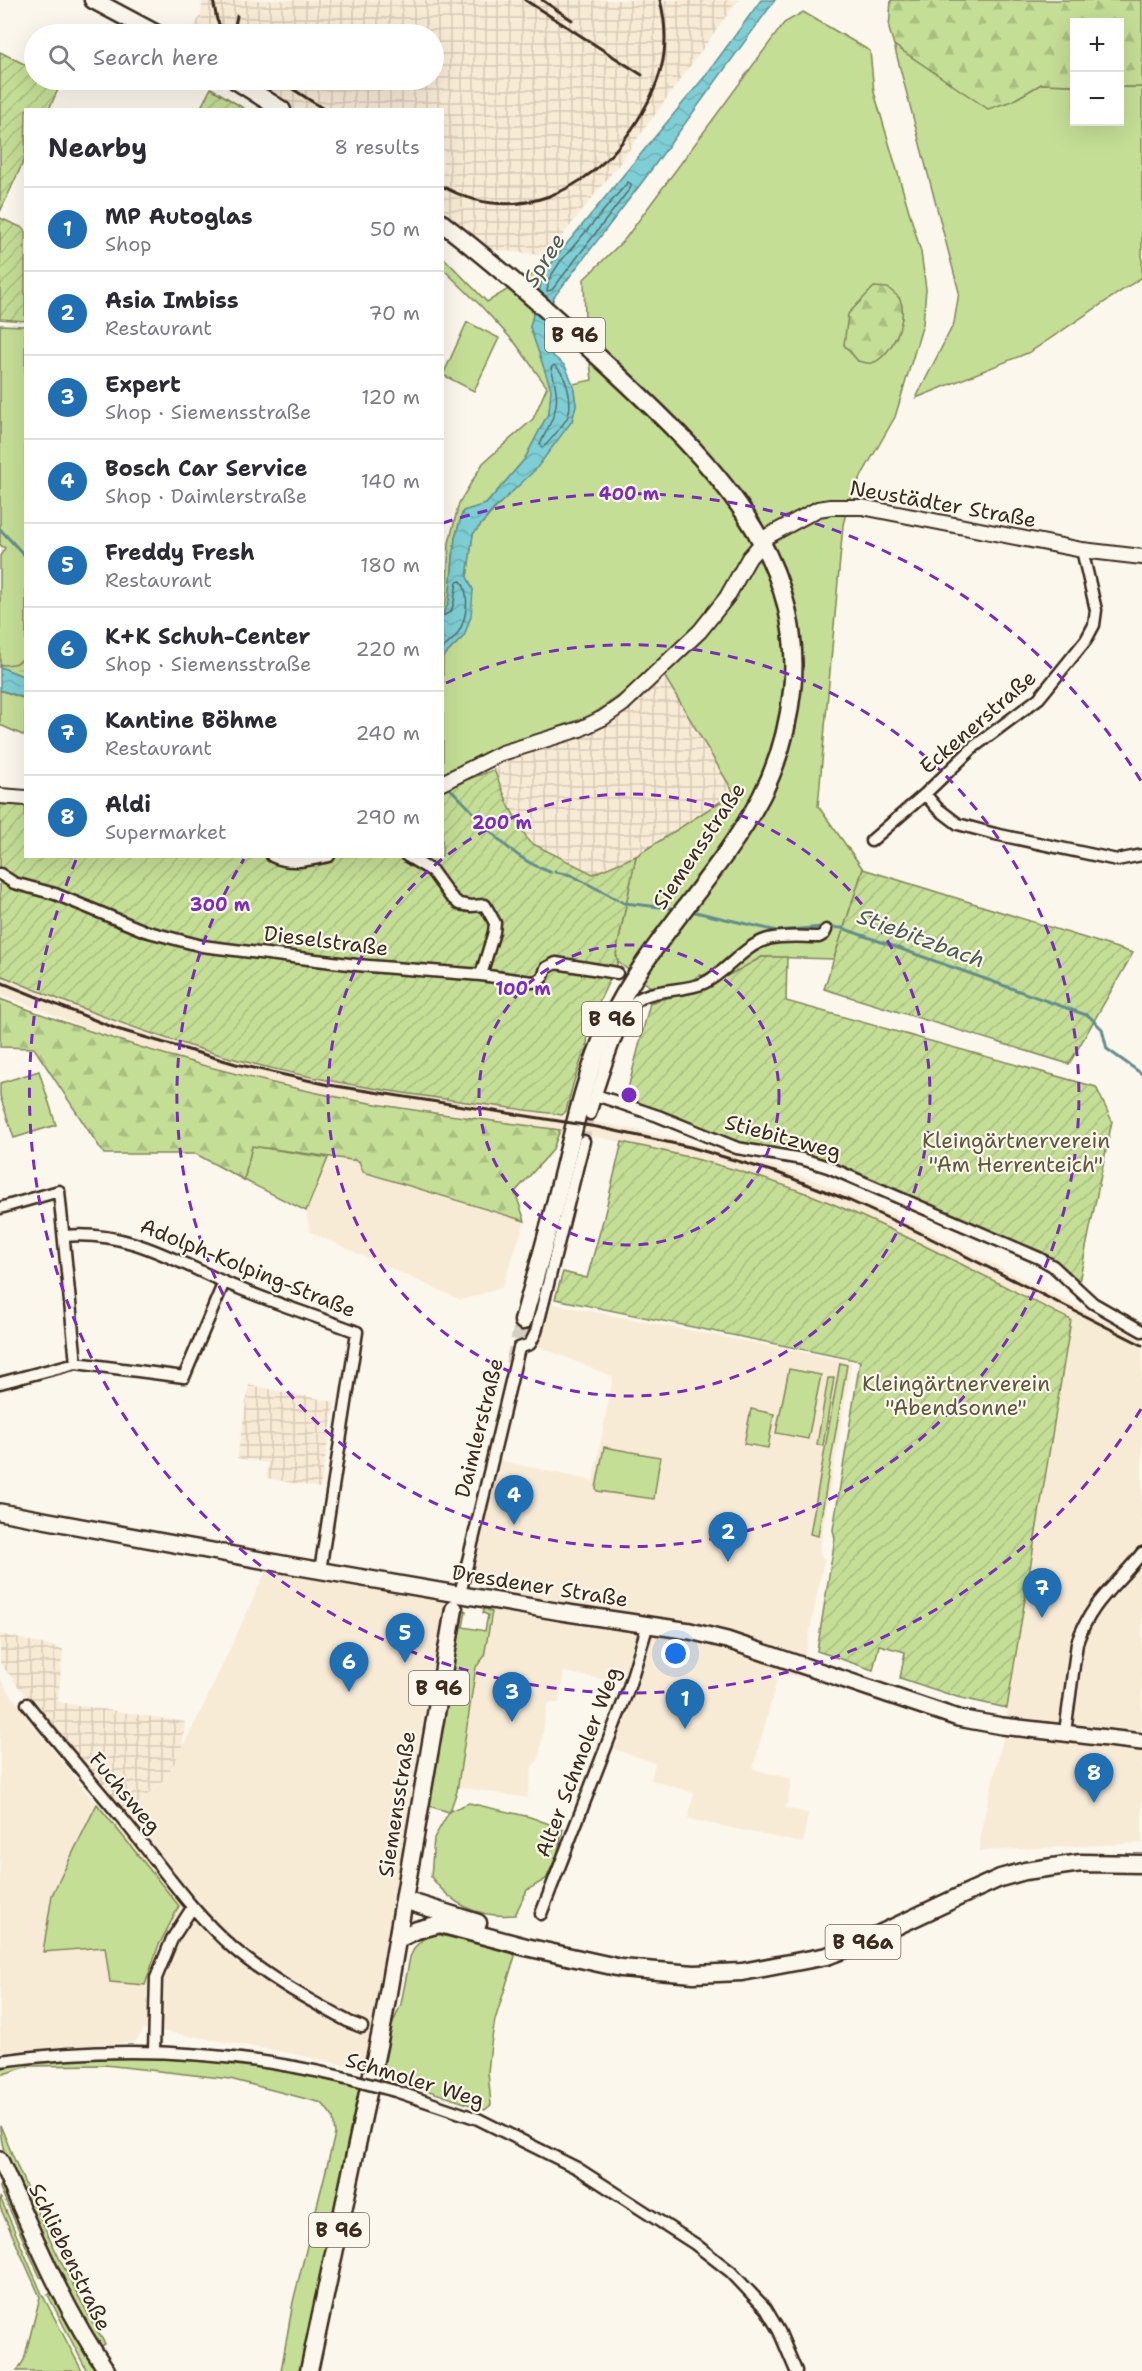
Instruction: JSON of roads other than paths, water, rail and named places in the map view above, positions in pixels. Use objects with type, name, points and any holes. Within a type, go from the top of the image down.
[{"type":"main road","points":[[93,0],[138,24]]},
{"type":"main road","points":[[251,90],[279,108]]},
{"type":"main road","name":"Siemensstraße","points":[[444,225],[495,264],[653,408],[710,468],[738,504],[762,541],[777,573],[790,619],[794,676],[789,722],[775,764],[761,797],[732,844],[625,994],[608,1026],[595,1058],[578,1113],[523,1321]]},
{"type":"main road","name":"Dresdener Straße","points":[[0,1512],[320,1570],[457,1602],[561,1612],[648,1624],[728,1640],[958,1718],[1002,1726],[1142,1742]]},
{"type":"main road","name":"Siemensstraße","points":[[403,1908],[439,1689],[457,1602]]},
{"type":"main road","name":"B 96a","points":[[403,1908],[440,1924],[526,1947],[621,1968],[654,1972],[718,1973],[771,1967],[827,1956],[1008,1876],[1051,1866],[1081,1863],[1142,1864]]},
{"type":"main road","name":"B 96a","points":[[403,1908],[530,1939],[573,1957]]},
{"type":"main road","name":"B 96","points":[[309,2371],[371,2081],[403,1908]]},
{"type":"main road","points":[[398,1939],[417,1930],[440,1924]]},
{"type":"main road","name":"Schliebenstraße","points":[[0,2160],[65,2301],[106,2371]]},
{"type":"street","name":"Neustädter Straße","points":[[446,781],[502,753],[580,729],[614,711],[700,631],[717,611],[762,541],[778,529],[808,513],[831,507],[849,506],[1082,550],[1142,557]]},
{"type":"street","name":"Eckenerstraße","points":[[871,841],[975,746],[1039,698],[1086,640],[1094,626],[1096,610],[1082,550]]},
{"type":"street","points":[[925,794],[937,808],[958,824],[1117,860],[1142,855]]},
{"type":"street","points":[[0,799],[24,798]]},
{"type":"street","points":[[278,858],[287,861],[312,858]]},
{"type":"street","points":[[410,858],[432,871],[450,896],[459,904],[485,905],[494,918],[495,932],[481,975]]},
{"type":"street","name":"Dieselstraße","points":[[0,874],[14,883],[81,904],[136,928],[202,946],[348,964],[539,982],[546,968],[556,963],[617,973]]},
{"type":"street","points":[[590,1114],[619,1033],[631,1007],[637,1000],[644,996],[690,988],[705,982],[747,951],[769,939],[819,937],[826,930]]},
{"type":"street","name":"Stiebitzweg","points":[[596,1095],[658,1116],[736,1148],[802,1159],[869,1183],[1039,1258],[1053,1266],[1093,1303],[1142,1331]]},
{"type":"street","name":"Daimlerstraße","points":[[457,1602],[519,1348],[530,1344],[536,1332],[584,1140]]},
{"type":"street","points":[[0,1208],[59,1191],[76,1363]]},
{"type":"street","name":"Adolph-Kolping-Straße","points":[[64,1236],[96,1235],[119,1238],[195,1267],[224,1282],[357,1332],[320,1570]]},
{"type":"street","points":[[0,1383],[76,1363],[184,1377],[224,1282]]},
{"type":"street","points":[[1065,1732],[1077,1643],[1081,1631],[1096,1603],[1142,1553]]},
{"type":"street","name":"Alter Schmoler Weg","points":[[542,1914],[628,1690],[648,1624]]},
{"type":"street","name":"Fuchsweg","points":[[27,1704],[97,1792],[120,1816],[192,1908],[232,1947],[269,1975],[330,2012],[362,2027]]},
{"type":"street","points":[[154,2051],[156,1978],[172,1939],[192,1908]]},
{"type":"street","name":"Schmoler Weg","points":[[0,2061],[42,2055],[154,2051],[267,2061],[395,2091],[478,2119],[578,2168],[695,2244],[731,2272],[766,2309],[779,2331],[796,2371]]},
{"type":"water","points":[[761,0],[775,0],[643,181],[554,297],[543,333],[544,348],[565,366],[573,384],[576,405],[572,421],[536,469],[493,510],[473,534],[467,577],[473,590],[471,616],[464,636],[444,656],[444,612],[449,601],[455,538],[463,511],[486,504],[524,460],[549,412],[551,389],[530,327],[543,276],[555,258],[706,75]]},
{"type":"water","points":[[0,667],[24,677],[24,698],[0,690]]},
{"type":"waterway","points":[[0,529],[24,555]]},
{"type":"waterway","name":"Stiebitzbach","points":[[447,786],[519,856],[550,872]]},
{"type":"waterway","name":"Stiebitzbach","points":[[555,872],[571,875],[624,903],[678,909]]},
{"type":"waterway","name":"Stiebitzbach","points":[[691,911],[777,931],[822,927],[842,928],[1089,1016],[1102,1029],[1107,1049],[1142,1074]]},
{"type":"tunnel","points":[[584,1141],[590,1114]]},
{"type":"tunnel","points":[[513,1364],[523,1321]]},
{"type":"railway","points":[[213,0],[219,24]]},
{"type":"railway","points":[[525,0],[642,75]]},
{"type":"railway","points":[[542,0],[572,20]]},
{"type":"railway","points":[[444,187],[469,198],[496,203],[523,203],[572,186],[594,170],[632,129],[657,83],[664,52],[665,35],[660,0]]},
{"type":"railway","points":[[235,24],[237,16]]},
{"type":"railway","points":[[294,90],[322,108]]},
{"type":"railway","points":[[0,982],[117,1029],[236,1064],[329,1085],[597,1127],[690,1147],[778,1173],[848,1200],[912,1229],[1142,1345]]},
{"type":"place","name":"Bosch Car Service","points":[[514,1525]]},
{"type":"place","name":"Asia Imbiss","points":[[728,1562]]},
{"type":"place","name":"Kantine Böhme","points":[[1042,1618]]},
{"type":"place","name":"Freddy Fresh","points":[[405,1663]]},
{"type":"place","name":"K+K Schuh-Center","points":[[349,1692]]},
{"type":"place","name":"Expert","points":[[512,1722]]},
{"type":"place","name":"MP Autoglas","points":[[685,1729]]},
{"type":"place","name":"Aldi","points":[[1094,1803]]},
{"type":"water label","name":"Spree","points":[[544,260]]},
{"type":"park label","name":"Kleingärtnerverein \"Am Herrenteich\"","points":[[1016,1153]]},
{"type":"park label","name":"Kleingärtnerverein \"Abendsonne\"","points":[[956,1396]]}]
